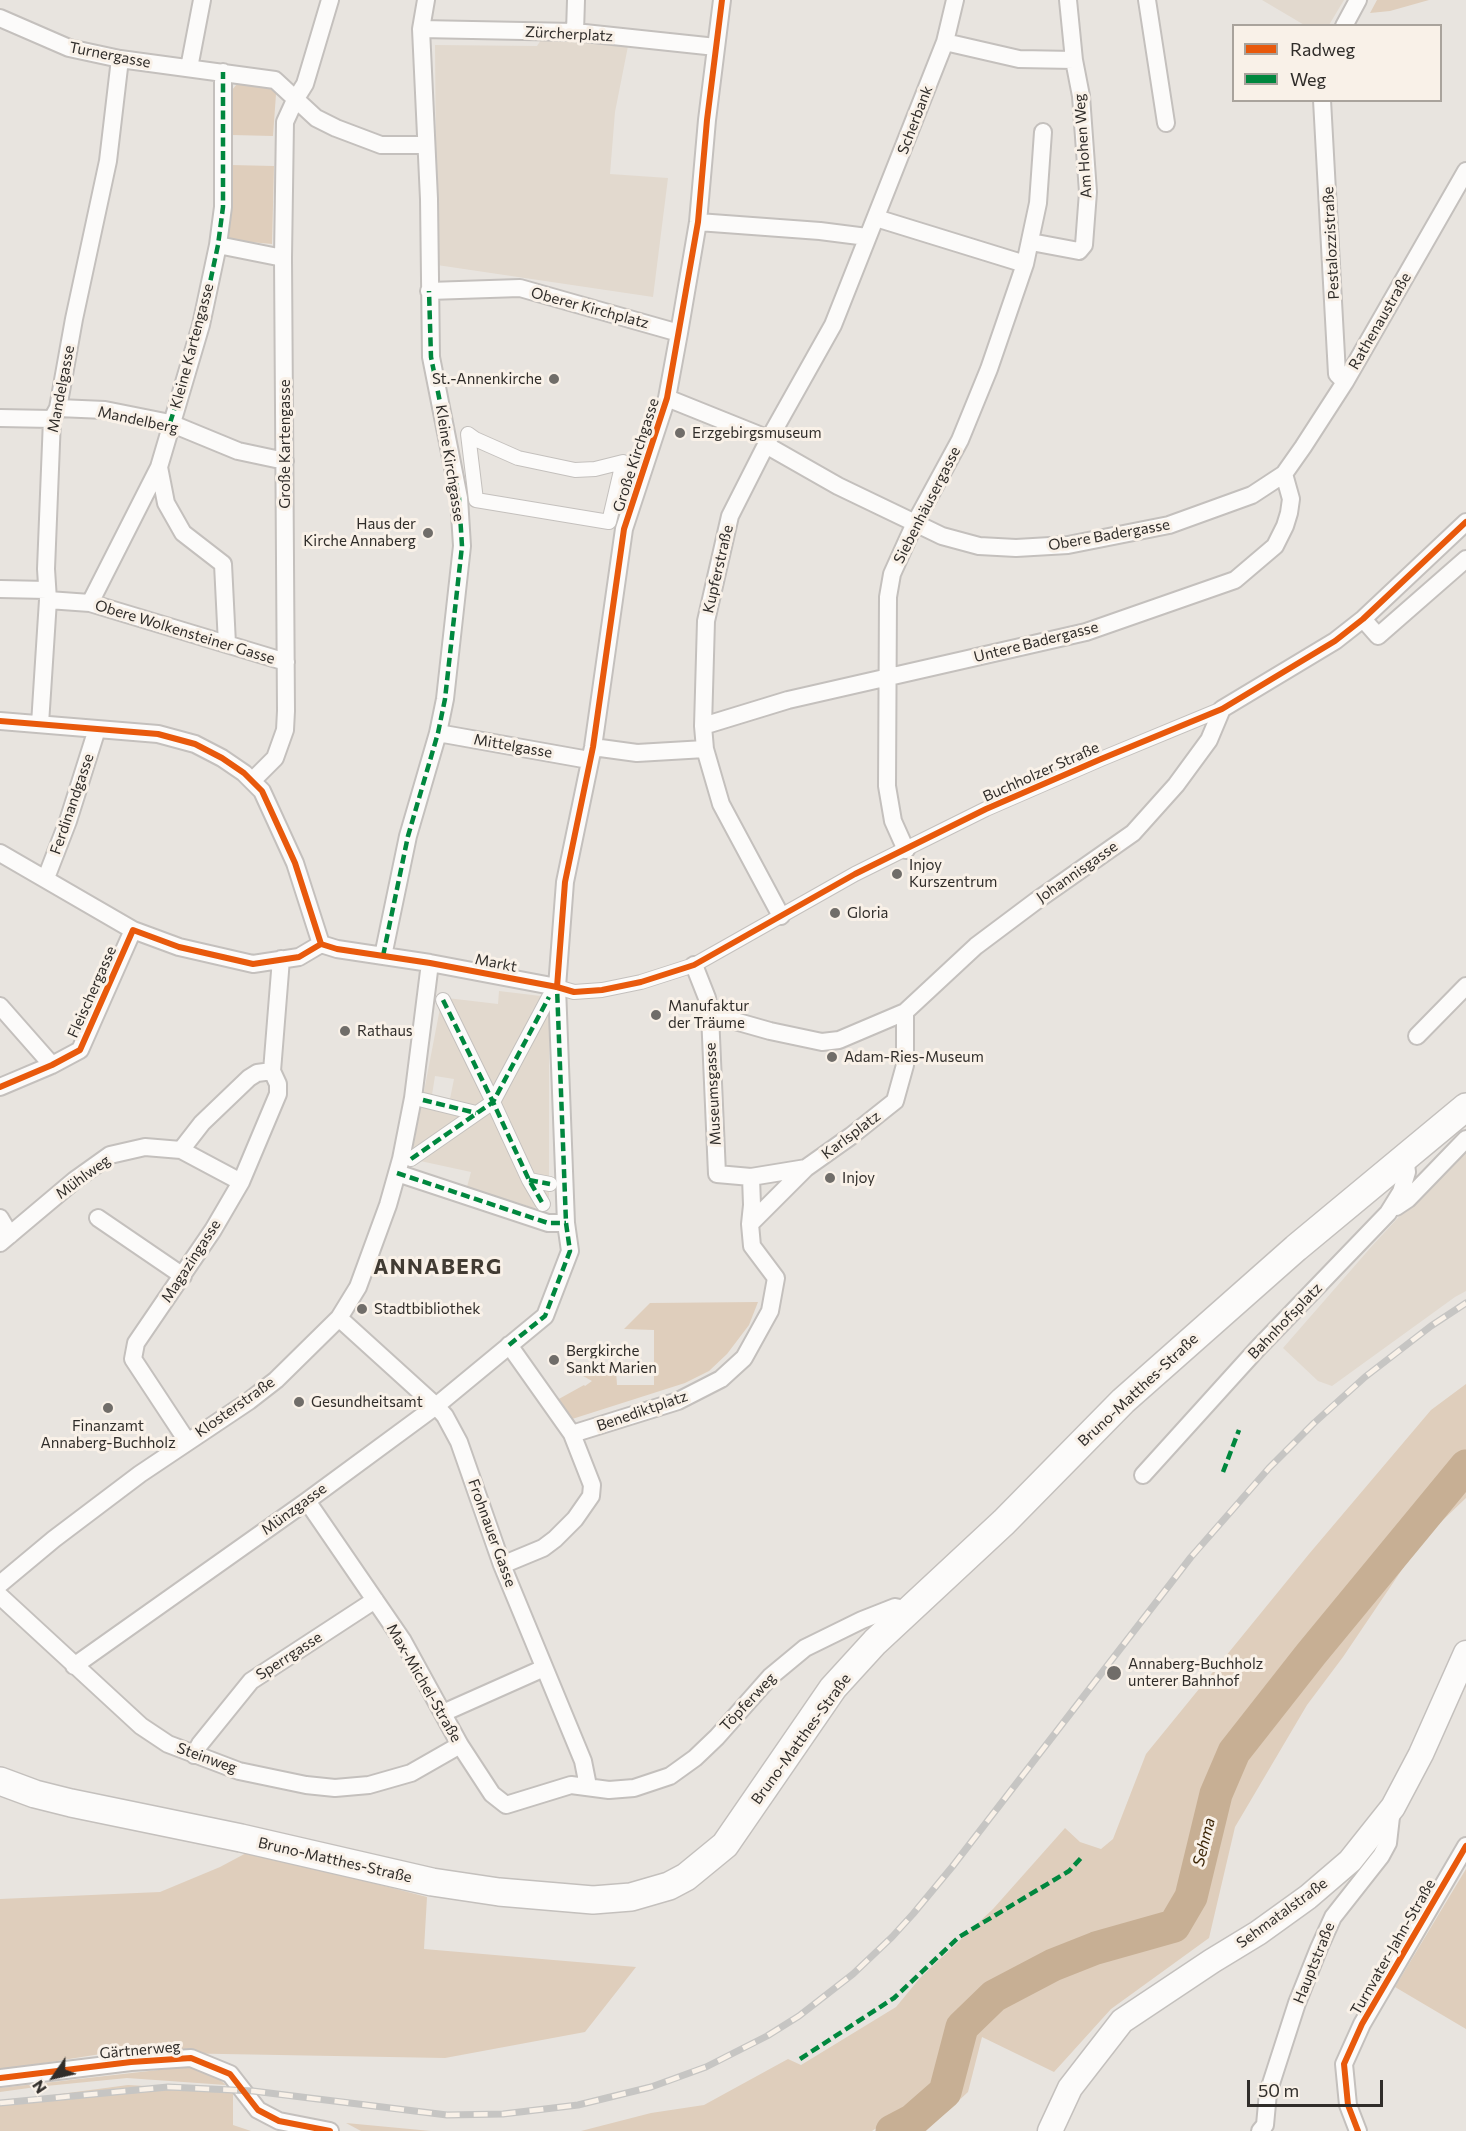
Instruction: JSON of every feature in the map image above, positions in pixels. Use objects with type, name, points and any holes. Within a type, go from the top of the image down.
[{"type":"main road","name":"Bruno-Matthes-Straße","points":[[0,1781],[34,1794],[62,1801],[241,1838],[432,1882],[500,1892],[593,1900],[631,1897],[655,1891],[686,1877],[725,1845],[833,1688],[875,1642],[1004,1522],[1123,1401],[1288,1255],[1466,1107]]},
{"type":"main road","name":"Sehmatalstraße","points":[[1050,2131],[1070,2088],[1122,2021],[1212,1960],[1258,1933],[1308,1897],[1350,1861],[1393,1807],[1421,1754],[1466,1653]]},
{"type":"street","points":[[189,68],[202,0]]},
{"type":"street","name":"Große Kartengasse","points":[[253,780],[275,759],[285,730],[283,258],[285,122],[305,84],[330,0]]},
{"type":"street","name":"Kleine Kirchgasse","points":[[383,956],[408,836],[446,699],[462,546],[459,498],[431,357],[429,199],[421,29],[426,0]]},
{"type":"street","points":[[575,32],[576,0]]},
{"type":"street","name":"Große Kirchgasse","points":[[553,992],[565,882],[591,754],[624,530],[667,398],[698,222],[722,0]]},
{"type":"street","name":"Scherbank","points":[[867,237],[945,42],[955,0]]},
{"type":"street","name":"Am Hohen Weg","points":[[1031,242],[1079,251],[1084,245],[1088,192],[1081,96],[1074,60],[1068,0]]},
{"type":"street","points":[[1147,0],[1166,123]]},
{"type":"street","points":[[1345,24],[1358,0]]},
{"type":"street","name":"Turnergasse","points":[[0,18],[69,48],[120,59],[275,80],[316,118],[336,128],[381,145],[426,145]]},
{"type":"street","name":"Zürcherplatz","points":[[421,29],[575,32],[716,47]]},
{"type":"street","points":[[945,42],[1019,59],[1074,60]]},
{"type":"street","name":"Mandelgasse","points":[[40,724],[55,413],[108,161],[120,59]]},
{"type":"street","name":"Kleine Kartengasse","points":[[90,603],[159,467],[170,423],[201,326],[218,245],[223,207],[223,72]]},
{"type":"street","name":"Pestalozzistraße","points":[[1322,102],[1337,374],[1345,381]]},
{"type":"street","points":[[1031,242],[1038,203],[1043,132]]},
{"type":"street","name":"Rathenaustraße","points":[[1286,471],[1345,381],[1466,171]]},
{"type":"street","points":[[876,218],[1025,264]]},
{"type":"street","points":[[698,222],[820,231],[867,237]]},
{"type":"street","name":"Kupferstraße","points":[[781,916],[721,804],[705,749],[703,726],[706,621],[730,516],[767,442],[833,326],[867,237]]},
{"type":"street","name":"Siebenhäusergasse","points":[[906,850],[893,821],[887,786],[886,678],[888,597],[892,574],[915,523],[960,440],[989,369],[1031,242]]},
{"type":"street","points":[[218,245],[283,258]]},
{"type":"street","name":"Oberer Kirchplatz","points":[[429,291],[520,288],[679,333]]},
{"type":"street","name":"Obere Badergasse","points":[[667,398],[767,442],[838,486],[942,536],[979,546],[1016,548],[1068,545],[1169,525],[1252,495],[1286,471]]},
{"type":"street","name":"Mandelberg","points":[[0,418],[105,410],[170,423],[238,451],[285,461]]},
{"type":"street","points":[[468,434],[518,458],[574,470],[604,467],[623,462],[609,522],[476,500],[468,434]]},
{"type":"street","points":[[159,467],[166,503],[183,533],[223,564],[227,644]]},
{"type":"street","name":"Untere Badergasse","points":[[703,726],[788,699],[1086,632],[1235,580],[1275,546],[1285,526],[1291,499],[1286,471]]},
{"type":"street","name":"Buchholzer Straße","points":[[553,992],[602,990],[641,982],[694,965],[855,874],[986,809],[1222,709],[1335,641],[1363,620],[1466,522]]},
{"type":"street","points":[[1363,620],[1378,636],[1466,559]]},
{"type":"street","name":"Obere Wolkensteiner Gasse","points":[[0,588],[90,603],[286,662]]},
{"type":"street","name":"Johannisgasse","points":[[710,1014],[770,1031],[822,1042],[839,1040],[906,1012],[976,946],[1133,833],[1176,785],[1209,740],[1222,709]]},
{"type":"street","points":[[0,721],[158,734],[195,744],[222,758],[253,780],[262,791],[295,863],[321,944],[299,957],[253,964],[179,947],[133,930],[0,853]]},
{"type":"street","name":"Ferdinandgasse","points":[[46,878],[68,821],[97,729]]},
{"type":"street","name":"Mittelgasse","points":[[438,733],[591,754]]},
{"type":"street","points":[[591,754],[705,749]]},
{"type":"street","name":"Fleischergasse","points":[[0,1087],[52,1065],[80,1050],[133,930]]},
{"type":"street","name":"Markt","points":[[321,944],[337,949],[430,963],[553,992]]},
{"type":"street","name":"Magazingasse","points":[[187,1441],[133,1359],[136,1343],[183,1276],[241,1182],[278,1094],[278,1084],[272,1071],[281,959]]},
{"type":"street","points":[[430,963],[413,1098],[397,1173],[548,1223],[566,1223],[553,992]]},
{"type":"street","points":[[694,965],[707,998],[710,1014]]},
{"type":"street","points":[[1417,1036],[1466,986]]},
{"type":"street","points":[[411,1159],[493,1102],[553,992]]},
{"type":"street","points":[[443,1000],[529,1180],[543,1204]]},
{"type":"street","points":[[0,1006],[52,1065]]},
{"type":"street","name":"Karlsplatz","points":[[750,1224],[806,1168],[895,1101],[905,1065],[906,1012]]},
{"type":"street","name":"Museumsgasse","points":[[710,1014],[717,1174]]},
{"type":"street","points":[[182,1150],[202,1123],[249,1078],[257,1073],[272,1071]]},
{"type":"street","points":[[423,1100],[476,1113]]},
{"type":"street","points":[[1388,1213],[1408,1199],[1466,1139]]},
{"type":"street","name":"Mühlweg","points":[[5,1239],[75,1180],[110,1155],[145,1147],[182,1150],[241,1182]]},
{"type":"street","name":"Bahnhofsplatz","points":[[1143,1475],[1258,1348],[1388,1213],[1401,1192],[1407,1172],[1405,1156]]},
{"type":"street","name":"Karlsplatz","points":[[717,1174],[751,1178],[806,1168]]},
{"type":"street","name":"Klosterstraße","points":[[0,1584],[54,1539],[187,1441],[249,1401],[276,1380],[339,1318],[358,1287],[388,1205],[397,1173]]},
{"type":"street","points":[[750,1224],[751,1178]]},
{"type":"street","points":[[529,1180],[550,1184]]},
{"type":"street","points":[[0,1218],[5,1239]]},
{"type":"street","points":[[98,1218],[183,1276]]},
{"type":"street","name":"Münzgasse","points":[[74,1666],[307,1502],[436,1406],[545,1316],[570,1251],[566,1223]]},
{"type":"street","name":"Benediktplatz","points":[[572,1434],[678,1401],[721,1379],[744,1358],[770,1311],[776,1278],[752,1246],[750,1224]]},
{"type":"street","name":"Frohnauer Gasse","points":[[339,1318],[436,1406],[445,1416],[459,1442],[502,1565],[583,1761],[588,1786]]},
{"type":"street","points":[[502,1565],[543,1548],[555,1539],[575,1519],[591,1496],[592,1485],[572,1434],[509,1345]]},
{"type":"street","name":"Max-Michel-Straße","points":[[307,1502],[403,1641],[460,1745],[492,1794],[506,1805],[571,1785]]},
{"type":"street","name":"Steinweg","points":[[0,1596],[141,1726],[168,1744],[239,1771],[306,1785],[335,1788],[369,1785],[411,1773],[460,1745]]},
{"type":"street","name":"Sperrgasse","points":[[194,1755],[200,1744],[251,1681],[375,1600]]},
{"type":"street","name":"Töpferweg","points":[[571,1785],[609,1790],[634,1788],[670,1776],[695,1758],[717,1737],[770,1677],[805,1648],[895,1607],[909,1610]]},
{"type":"street","points":[[443,1713],[544,1668]]},
{"type":"street","name":"Hauptstraße","points":[[1266,2129],[1268,2092],[1297,2003],[1333,1917],[1388,1843],[1393,1807]]},
{"type":"street","name":"Turnvater-Jahn-Straße","points":[[1358,2131],[1348,2104],[1344,2064],[1362,2024],[1466,1846]]},
{"type":"street","name":"Gärtnerweg","points":[[0,2078],[131,2062],[191,2058],[230,2074],[258,2110],[279,2121],[330,2131]]},
{"type":"shaded area","points":[[1262,0],[1344,0],[1330,24],[1303,24]]},
{"type":"shaded area","points":[[1377,0],[1429,0],[1390,11],[1370,13]]},
{"type":"shaded area","points":[[541,40],[628,46],[615,112],[610,174],[668,178],[653,297],[437,265],[435,45],[537,46]]},
{"type":"shaded area","points":[[237,84],[271,87],[276,94],[273,136],[232,135],[232,90]]},
{"type":"shaded area","points":[[231,165],[274,166],[272,244],[228,240]]},
{"type":"shaded area","points":[[499,991],[549,997],[549,1197],[543,1204],[534,1208],[467,1187],[471,1172],[411,1159],[441,1003],[447,998],[498,1004]],"holes":[[[435,1076],[454,1079],[450,1099],[432,1095]]]},
{"type":"shaded area","points":[[1466,1144],[1466,1291],[1332,1386],[1318,1381],[1283,1348],[1372,1246]]},
{"type":"shaded area","points":[[758,1302],[749,1325],[727,1354],[709,1371],[685,1383],[569,1420],[557,1400],[592,1381],[583,1376],[616,1370],[617,1385],[654,1385],[654,1330],[624,1329],[650,1303]]},
{"type":"shaded area","points":[[1466,1384],[1466,1498],[1422,1540],[1343,1657],[1307,1705],[1235,1827],[1209,1938],[1111,2009],[1054,2072],[982,2037],[968,2092],[926,2131],[909,2131],[890,2119],[872,2131],[581,2131],[651,2113],[704,2105],[788,2059],[801,2065],[896,2007],[920,1978],[993,1909],[1065,1828],[1080,1842],[1101,1849],[1113,1839],[1146,1754],[1309,1554],[1431,1410]]},
{"type":"shaded area","points":[[250,1851],[427,1897],[424,1949],[636,1967],[585,2032],[445,2058],[113,2052],[0,2070],[0,1899],[160,1892],[220,1867]]},
{"type":"shaded area","points":[[1466,1869],[1466,2029],[1395,1987]]},
{"type":"shaded area","points":[[202,2065],[226,2085],[127,2078],[0,2092],[0,2088]]},
{"type":"shaded area","points":[[128,2085],[233,2091],[233,2125],[251,2131],[0,2131],[0,2102]]},
{"type":"shaded area","points":[[346,2123],[431,2131],[361,2131]]},
{"type":"waterway","name":"Sehma","points":[[892,2131],[913,2120],[945,2092],[962,2027],[994,1996],[1053,1965],[1096,1948],[1174,1926],[1191,1897],[1216,1794],[1234,1752],[1311,1654],[1466,1466]]},
{"type":"railway","points":[[0,2103],[168,2087],[253,2091],[447,2115],[503,2114],[578,2105],[651,2087],[706,2067],[767,2036],[799,2016],[853,1974],[913,1914],[952,1867],[1191,1557],[1269,1468],[1365,1377],[1431,1326],[1466,1303]]},
{"type":"marked path","points":[[170,423],[201,325],[218,245],[223,207],[223,72]]},
{"type":"marked path","points":[[383,956],[408,836],[438,733],[445,699],[462,546],[459,498],[431,357],[429,291]]},
{"type":"marked path","points":[[509,1345],[545,1316],[570,1251],[566,1223],[557,987],[560,988]]},
{"type":"marked path","points":[[411,1159],[493,1102],[549,997]]},
{"type":"marked path","points":[[443,1000],[529,1180],[543,1204]]},
{"type":"marked path","points":[[423,1100],[476,1113]]},
{"type":"marked path","points":[[397,1173],[548,1223],[566,1223]]},
{"type":"marked path","points":[[529,1180],[550,1184]]},
{"type":"marked path","points":[[1223,1472],[1239,1430]]},
{"type":"marked path","points":[[800,2059],[894,1998],[959,1937],[1069,1871],[1081,1858]]},
{"type":"cycle path","points":[[557,987],[565,882],[593,747],[624,529],[667,398],[698,222],[707,120],[722,0]]},
{"type":"cycle path","points":[[321,944],[337,949],[430,963],[574,992],[602,990],[641,982],[694,965],[855,874],[986,809],[1222,709],[1335,641],[1363,619],[1466,522]]},
{"type":"cycle path","points":[[0,721],[158,734],[195,744],[244,773],[262,791],[295,863],[321,944]]},
{"type":"cycle path","points":[[0,1087],[52,1065],[80,1050],[133,930],[179,947],[253,964],[299,957],[321,944]]},
{"type":"cycle path","points":[[1358,2131],[1348,2105],[1344,2064],[1362,2024],[1466,1846]]},
{"type":"cycle path","points":[[0,2078],[131,2062],[191,2058],[230,2074],[258,2110],[279,2121],[330,2131]]},
{"type":"place","name":"St.-Annenkirche","points":[[554,379]]},
{"type":"place","name":"Erzgebirgsmuseum","points":[[680,433]]},
{"type":"place","name":"Haus der Kirche Annaberg","points":[[428,533]]},
{"type":"place","name":"Injoy Kurszentrum","points":[[897,874]]},
{"type":"place","name":"Gloria","points":[[835,913]]},
{"type":"place","name":"Manufaktur der Träume","points":[[656,1015]]},
{"type":"place","name":"Rathaus","points":[[345,1031]]},
{"type":"place","name":"Adam-Ries-Museum","points":[[832,1057]]},
{"type":"place","name":"Injoy","points":[[830,1178]]},
{"type":"place","name":"Stadtbibliothek","points":[[362,1309]]},
{"type":"place","name":"Bergkirche Sankt Marien","points":[[554,1360]]},
{"type":"place","name":"Gesundheitsamt","points":[[299,1402]]},
{"type":"place","name":"Finanzamt Annaberg-Buchholz","points":[[108,1408]]},
{"type":"place","name":"Annaberg-Buchholz unterer Bahnhof","points":[[1114,1673]]},
{"type":"district","name":"ANNABERG","points":[[438,1267]]}]
